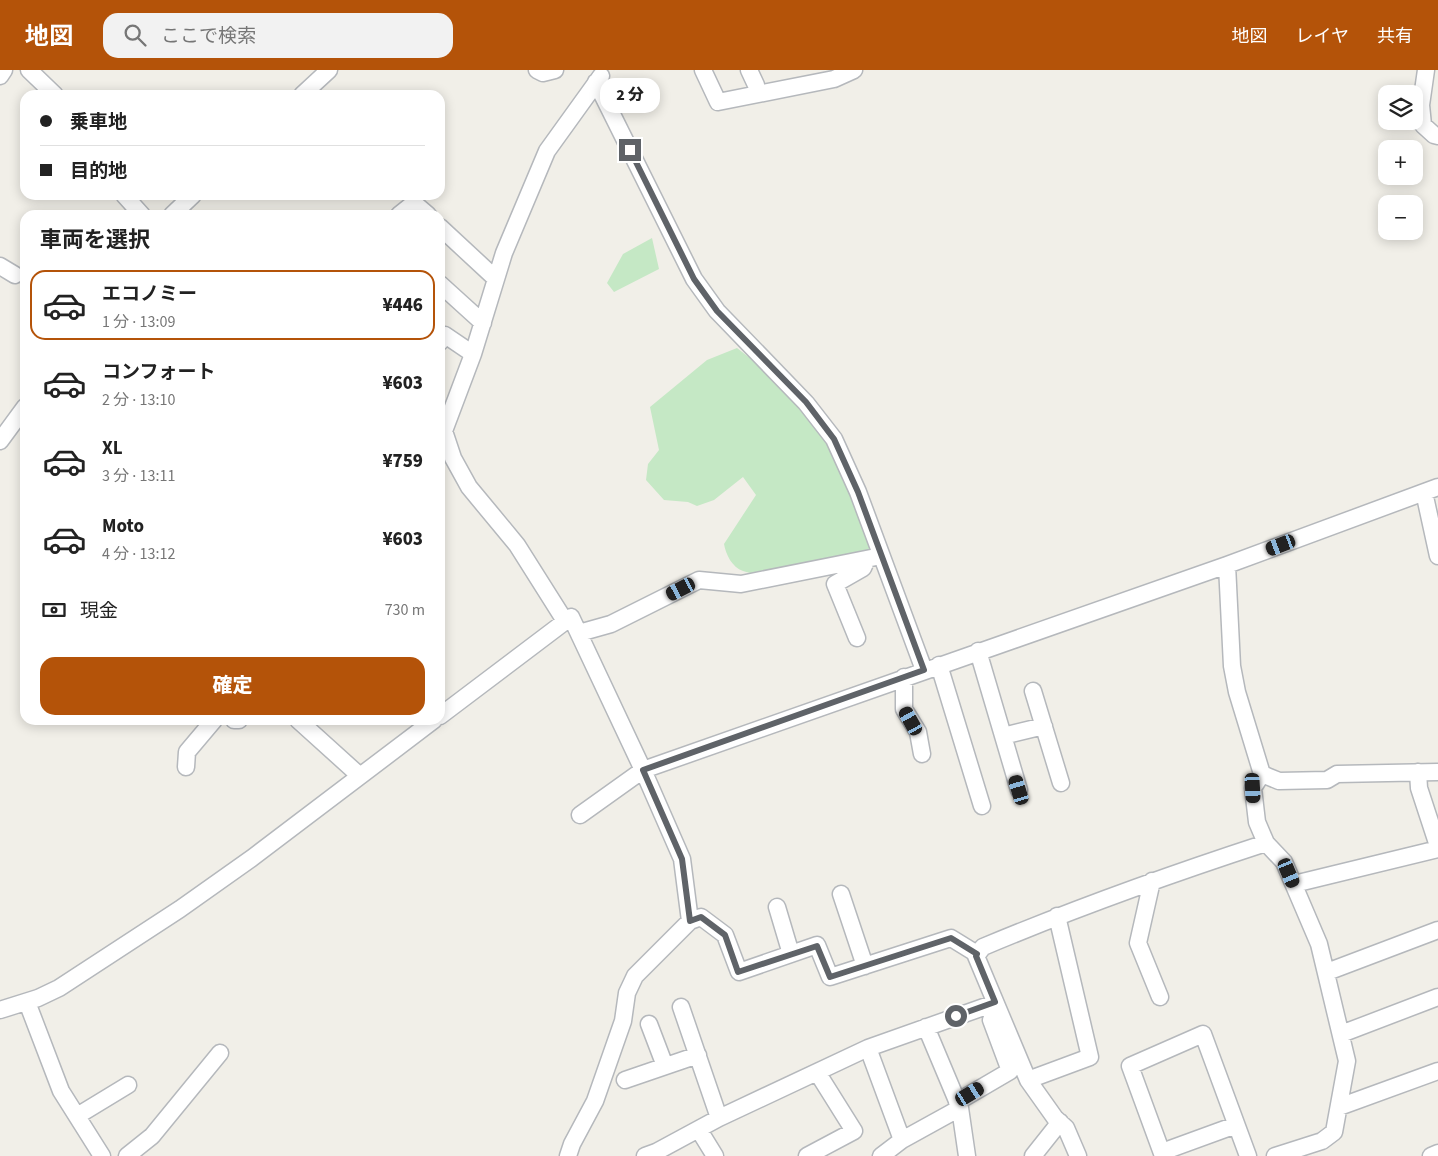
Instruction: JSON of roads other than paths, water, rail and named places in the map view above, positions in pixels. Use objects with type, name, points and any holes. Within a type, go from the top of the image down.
[{"type":"street","points":[[0,76],[4,70]]},
{"type":"street","points":[[29,70],[50,90]]},
{"type":"street","points":[[307,90],[329,70]]},
{"type":"street","points":[[537,70],[543,74],[555,70]]},
{"type":"street","points":[[703,70],[718,102],[834,79],[854,70]]},
{"type":"street","points":[[1426,70],[1421,105],[1423,125],[1434,135],[1438,136]]},
{"type":"street","points":[[445,412],[473,354],[504,253],[547,151],[601,74]]},
{"type":"street","points":[[601,74],[694,279],[717,311],[806,402],[834,439],[858,492],[874,557],[931,668],[982,806]]},
{"type":"street","points":[[128,200],[138,210]]},
{"type":"street","points":[[177,210],[188,200]]},
{"type":"street","points":[[405,210],[414,203],[422,210]]},
{"type":"street","points":[[445,232],[496,279]]},
{"type":"street","points":[[0,266],[15,275]]},
{"type":"street","points":[[445,289],[482,323]]},
{"type":"street","points":[[445,335],[473,354]]},
{"type":"street","points":[[0,441],[20,414]]},
{"type":"street","points":[[445,439],[469,487],[517,546],[565,622]]},
{"type":"street","points":[[580,815],[643,770],[978,651],[1227,566],[1431,489],[1438,556]]},
{"type":"street","points":[[579,633],[611,624],[699,580],[741,584],[874,557]]},
{"type":"street","points":[[857,638],[835,584],[863,568],[874,557]]},
{"type":"street","points":[[1227,566],[1232,666],[1237,692],[1262,774],[1279,782],[1327,780],[1337,774],[1438,772]]},
{"type":"street","points":[[445,712],[571,617],[643,770],[682,859],[690,921]]},
{"type":"street","points":[[978,651],[1019,790]]},
{"type":"street","points":[[904,677],[904,708],[918,732],[922,754]]},
{"type":"street","points":[[1033,691],[1060,784]]},
{"type":"street","points":[[186,767],[187,752],[210,725]]},
{"type":"street","points":[[304,725],[360,776]]},
{"type":"street","points":[[0,1010],[27,1002],[59,988],[180,910],[427,725]]},
{"type":"street","points":[[1003,736],[1044,726]]},
{"type":"street","points":[[1294,884],[1438,847],[1419,788],[1418,772]]},
{"type":"street","points":[[1262,774],[1253,788],[1257,822],[1266,842],[1284,862],[1319,944],[1347,1061],[1334,1132],[1322,1141],[1275,1156]]},
{"type":"street","points":[[881,1156],[902,1140],[1010,1071],[976,956],[983,947],[1057,916],[1266,842]]},
{"type":"street","points":[[1152,881],[1138,943],[1160,997]]},
{"type":"street","points":[[841,894],[865,966]]},
{"type":"street","points":[[777,906],[791,954]]},
{"type":"street","points":[[1028,1080],[1090,1057],[1057,916]]},
{"type":"street","points":[[568,1156],[595,1101],[623,1021],[626,993],[635,976],[690,921],[701,917],[725,935],[738,972],[817,946],[830,977],[951,938],[977,954]]},
{"type":"street","points":[[1327,972],[1438,930]]},
{"type":"street","points":[[1341,1034],[1438,997]]},
{"type":"street","points":[[27,1002],[61,1091],[102,1156]]},
{"type":"street","points":[[990,1004],[1028,1080],[1066,1128],[1078,1156]]},
{"type":"street","points":[[644,1156],[699,1130],[719,1118],[868,1048],[990,1004]]},
{"type":"street","points":[[681,1007],[719,1118]]},
{"type":"street","points":[[649,1024],[665,1066]]},
{"type":"street","points":[[926,1027],[959,1105],[967,1156]]},
{"type":"street","points":[[1236,1125],[1162,1154],[1130,1066],[1203,1034],[1248,1156]]},
{"type":"street","points":[[868,1048],[902,1140]]},
{"type":"street","points":[[127,1156],[152,1136],[220,1053]]},
{"type":"street","points":[[624,1080],[698,1055]]},
{"type":"street","points":[[1339,1107],[1438,1071]]},
{"type":"street","points":[[806,1156],[854,1131],[817,1072]]},
{"type":"street","points":[[77,1116],[128,1085]]},
{"type":"street","points":[[1033,1156],[1060,1122]]},
{"type":"street","points":[[699,1130],[715,1156]]},
{"type":"street","points":[[1431,1156],[1438,1153]]}]
